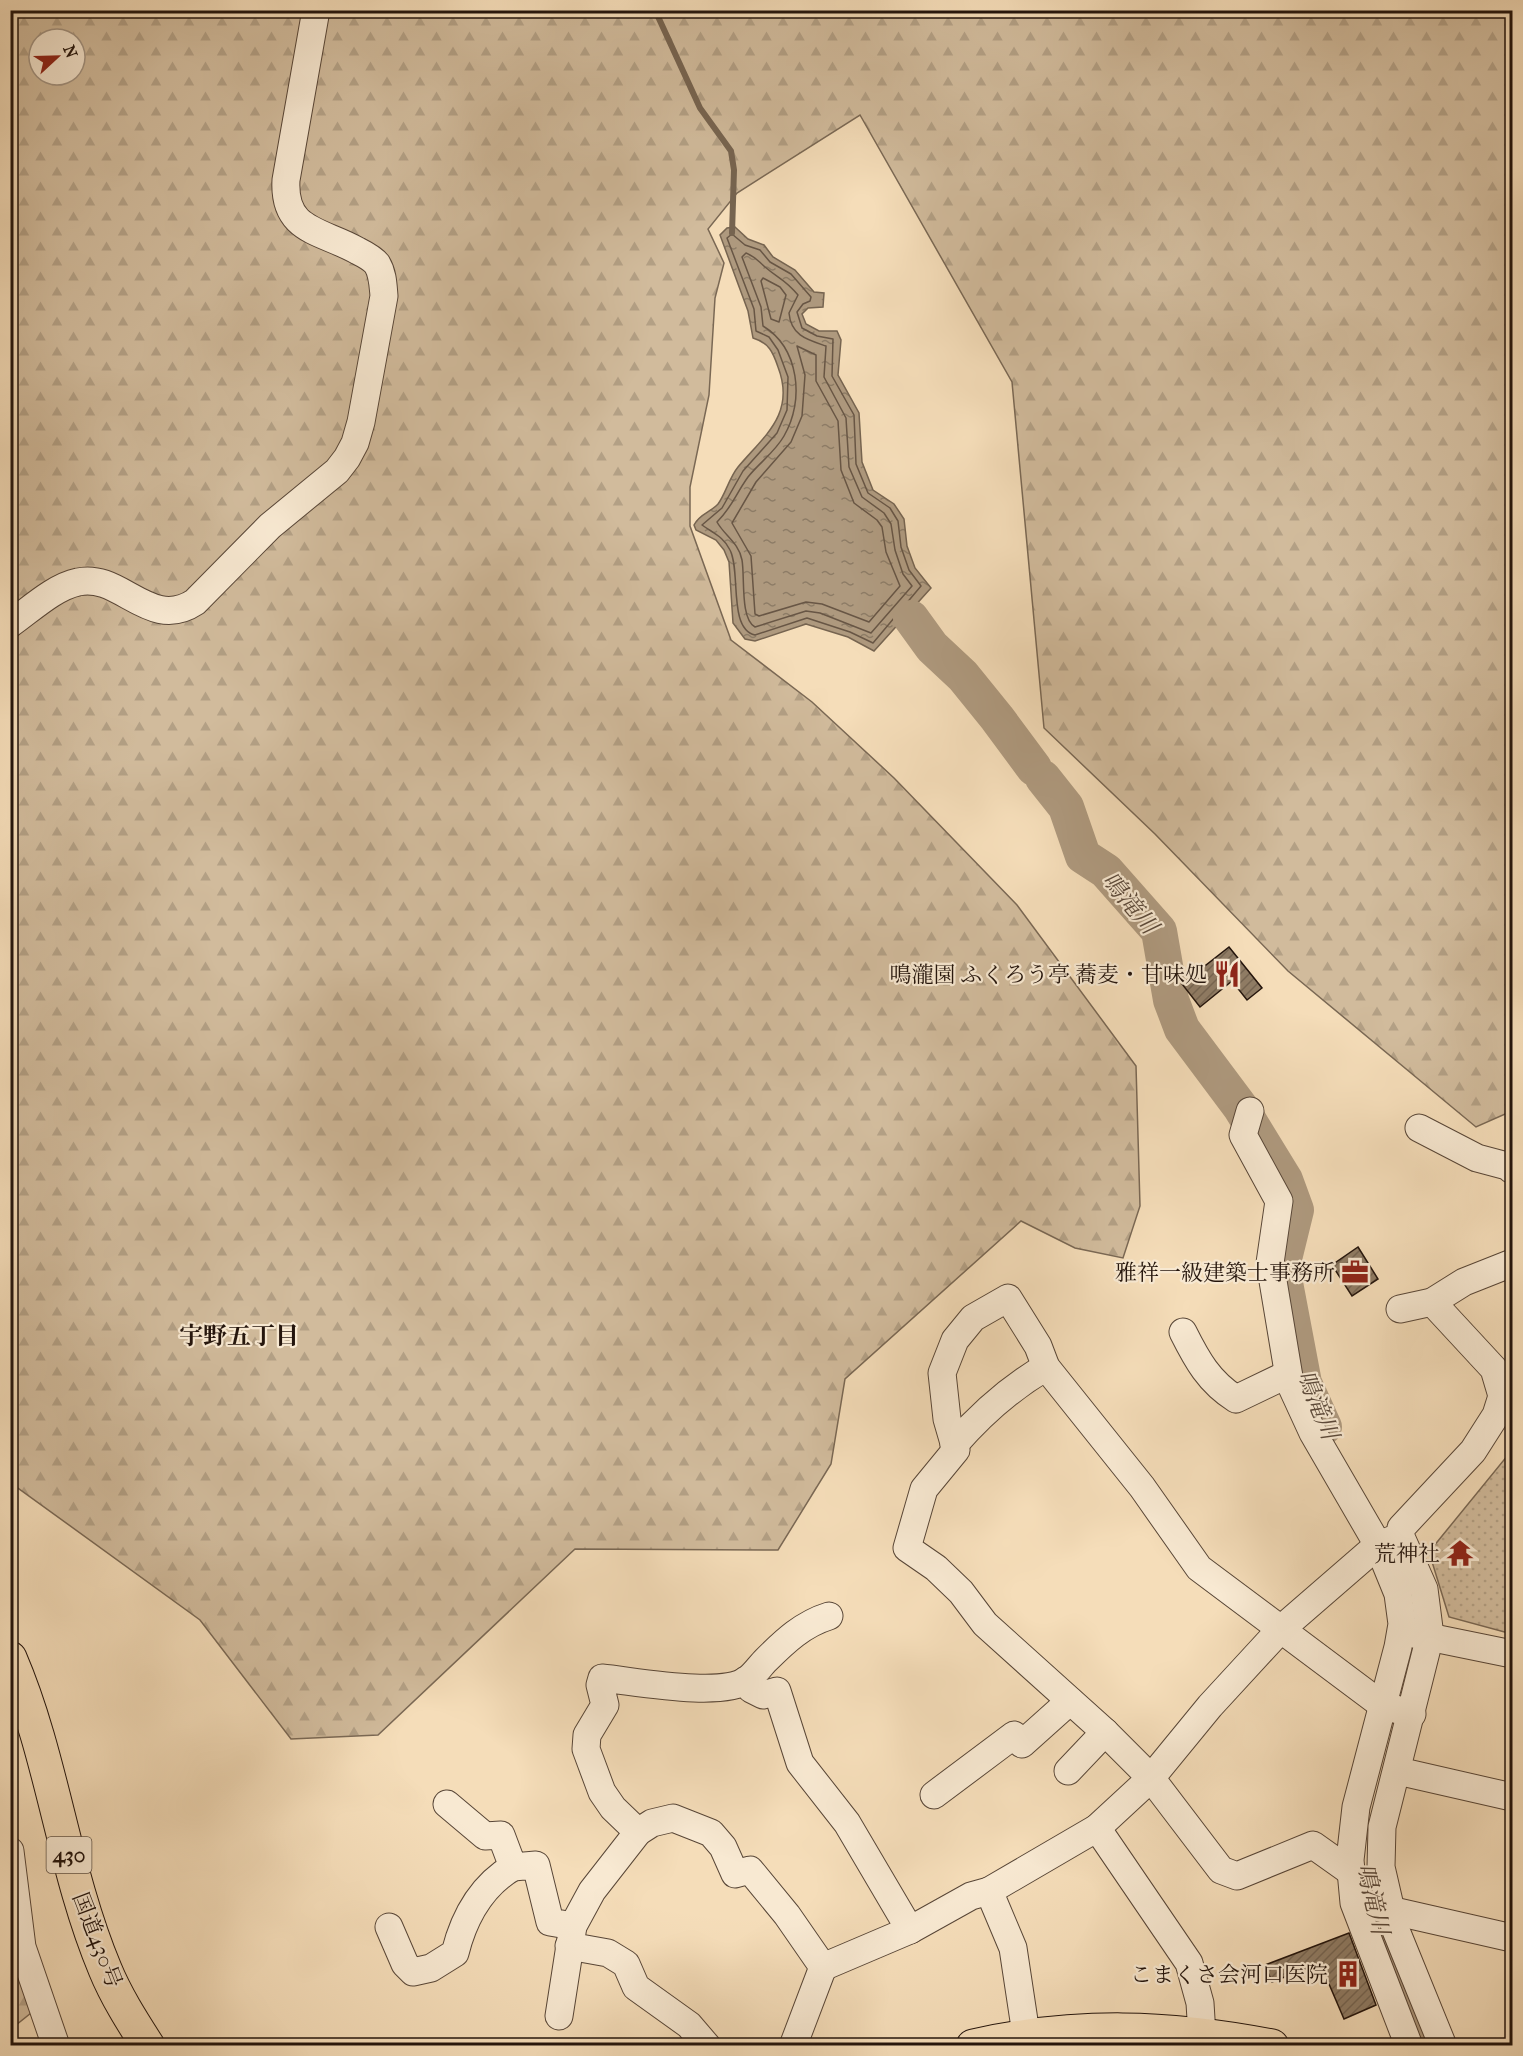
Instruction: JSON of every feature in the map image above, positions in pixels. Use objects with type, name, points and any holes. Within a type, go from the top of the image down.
[{"type":"highway","name":"国道430号","points":[[10,1658],[24,1689],[44,1751],[77,1886],[105,1970],[148,2046]]},
{"type":"highway","points":[[973,2046],[1026,2034],[1077,2029],[1116,2037],[1211,2039],[1272,2046]]},
{"type":"street","points":[[10,624],[77,582],[93,581],[155,609],[182,610],[195,602],[270,526],[337,471],[355,443],[384,296],[383,279],[376,264],[365,255],[303,226],[291,215],[285,198],[286,180],[316,10]]},
{"type":"street","points":[[1248,1120],[1243,1136],[1279,1201],[1270,1263],[1288,1374],[1313,1433],[1424,1589],[1396,1709],[1351,1830],[1351,1872]]},
{"type":"street","points":[[1419,1128],[1477,1158],[1507,1166],[1512,1170]]},
{"type":"street","points":[[1400,1309],[1432,1302],[1464,1282],[1512,1263]]},
{"type":"street","points":[[1396,1709],[1280,1630],[1198,1568],[1142,1487],[1046,1367],[1038,1346],[1008,1298],[973,1318],[956,1340],[942,1373],[947,1419],[956,1450],[924,1490],[907,1548],[936,1568],[961,1592],[985,1624],[1105,1732],[1151,1778],[1221,1870],[1237,1876],[1314,1845],[1351,1872],[1372,1906],[1443,2046]]},
{"type":"street","points":[[794,2046],[823,1967],[910,1930],[971,1896],[989,1891],[1097,1828],[1151,1778],[1210,1706],[1280,1630],[1389,1541],[1473,1451],[1507,1393],[1494,1369],[1432,1302]]},
{"type":"street","points":[[1183,1332],[1201,1367],[1221,1389],[1236,1399],[1288,1374]]},
{"type":"street","points":[[954,1445],[991,1405],[1020,1382],[1046,1367]]},
{"type":"street","points":[[639,1833],[613,1809],[602,1792],[586,1749],[587,1735],[605,1705],[600,1685],[602,1678],[709,1689],[746,1680],[782,1644],[809,1622],[829,1616]]},
{"type":"street","points":[[1413,1634],[1512,1654]]},
{"type":"street","points":[[746,1680],[751,1689],[763,1695],[777,1691],[800,1763],[847,1823],[910,1930]]},
{"type":"street","points":[[934,1796],[1014,1735],[1022,1744],[1070,1701]]},
{"type":"street","points":[[1396,1709],[1398,1771],[1381,1836],[1381,1867],[1372,1906],[1408,2046]]},
{"type":"street","points":[[1068,1771],[1105,1732]]},
{"type":"street","points":[[1398,1771],[1512,1797]]},
{"type":"street","points":[[447,1803],[485,1836],[501,1835],[513,1867]]},
{"type":"street","points":[[559,2016],[571,1936],[592,1891],[639,1833],[652,1823],[673,1818],[711,1833],[723,1847],[735,1874],[750,1870],[787,1915],[823,1967]]},
{"type":"street","points":[[1097,1828],[1189,1963],[1211,2039]]},
{"type":"street","points":[[10,1851],[22,1947],[56,2046]]},
{"type":"street","points":[[389,1928],[405,1964],[414,1972],[431,1968],[456,1953],[460,1934],[473,1906],[495,1878],[513,1867],[536,1865],[550,1922],[571,1936],[626,1964],[636,1987],[689,2025],[707,2046]]},
{"type":"street","points":[[989,1891],[1013,1948],[1026,2034]]},
{"type":"street","points":[[1372,1906],[1512,1938]]},
{"type":"green space","points":[[11,11],[1512,11],[1512,1111],[1476,1127],[1288,971],[1155,834],[1044,728],[1012,382],[860,115],[737,193],[708,229],[724,263],[715,298],[709,395],[690,487],[690,526],[731,640],[812,702],[894,778],[1017,905],[1136,1066],[1140,1206],[1123,1258],[1075,1248],[1021,1221],[845,1379],[831,1464],[778,1550],[575,1549],[378,1735],[291,1739],[200,1620],[11,1483]]},
{"type":"green space","points":[[1512,1450],[1512,1634],[1449,1617],[1429,1552]]},
{"type":"green space","points":[[10,1921],[31,2013],[11,2029],[10,2029]]},
{"type":"water","points":[[735,227],[748,239],[764,245],[773,257],[795,270],[814,292],[824,293],[823,307],[808,308],[802,314],[806,324],[819,331],[837,331],[841,340],[838,375],[859,413],[862,462],[873,490],[894,504],[904,519],[907,546],[915,568],[931,588],[874,651],[848,637],[806,624],[755,641],[745,639],[733,623],[729,562],[724,550],[716,540],[696,530],[694,525],[699,518],[718,504],[735,471],[774,423],[783,398],[783,384],[776,362],[767,345],[753,338],[748,311],[720,235],[727,228]]},
{"type":"building","points":[[1229,947],[1262,988],[1247,1000],[1232,981],[1200,1007],[1182,984]]},
{"type":"building","name":"雅祥一級建築士事務所","points":[[1358,1247],[1378,1279],[1352,1296],[1332,1265]]},
{"type":"building","name":"こまくさ会河口医院","points":[[1349,1933],[1376,2005],[1344,2019],[1320,1963],[1272,1982],[1265,1965]]},
{"type":"waterway","points":[[655,10],[700,108],[731,151],[734,170],[732,233]]},
{"type":"waterway","points":[[903,609],[911,618]]},
{"type":"waterway","name":"鳴滝川","points":[[911,618],[932,647],[963,676],[1034,768]]},
{"type":"waterway","name":"鳴滝川","points":[[1043,778],[1066,807],[1083,856],[1106,871],[1159,931],[1171,1000],[1182,1029],[1241,1108],[1285,1180],[1296,1210],[1282,1267],[1304,1383],[1324,1427]]},
{"type":"waterway","name":"鳴滝川","points":[[1386,1952],[1425,2046]]},
{"type":"place","name":"鳴瀧園 ふくろう亭 蕎麦・甘味処","points":[[1227,974]]},
{"type":"place","name":"雅祥一級建築士事務所","points":[[1355,1272]]},
{"type":"place","name":"荒神社","points":[[1460,1553]]},
{"type":"place","name":"こまくさ会河口医院","points":[[1348,1974]]},
{"type":"district","name":"宇野五丁目","points":[[239,1336]]}]
